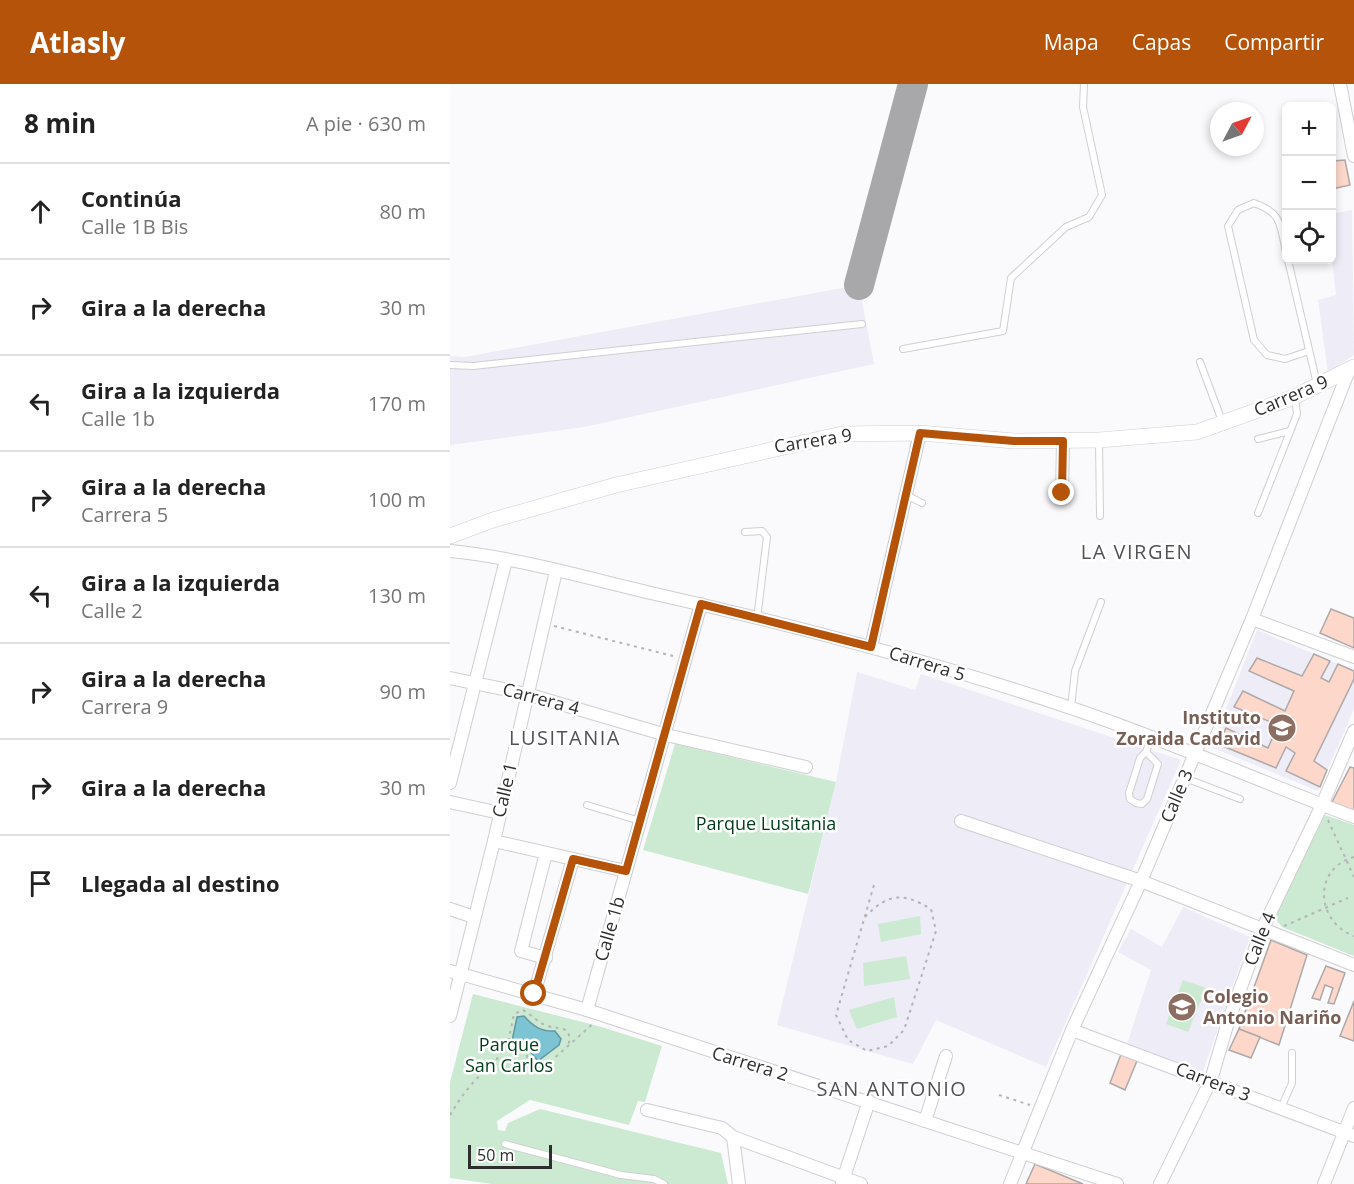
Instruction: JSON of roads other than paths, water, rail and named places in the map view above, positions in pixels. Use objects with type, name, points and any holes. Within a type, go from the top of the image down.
[{"type":"street","points":[[1340,84],[1354,156]]},
{"type":"street","name":"Carrera 9","points":[[450,536],[493,520],[616,484],[751,452],[842,434],[920,433],[1014,441],[1063,441],[1197,432],[1294,397],[1352,368]]},
{"type":"street","name":"Calle 3","points":[[1010,1184],[1072,1030],[1142,880],[1252,619],[1352,368]]},
{"type":"street","points":[[871,647],[920,433]]},
{"type":"street","points":[[1062,493],[1063,441]]},
{"type":"street","name":"Carrera 5","points":[[450,552],[506,560],[556,571],[701,604],[871,647],[1070,708],[1195,753],[1324,809],[1354,817]]},
{"type":"street","points":[[450,783],[506,560]]},
{"type":"street","name":"Calle 1","points":[[450,1016],[454,972],[474,917],[494,841],[556,571]]},
{"type":"street","name":"Calle 1b","points":[[593,1012],[626,871],[701,604]]},
{"type":"street","points":[[1252,619],[1354,657]]},
{"type":"street","name":"Carrera 4","points":[[450,678],[527,694],[666,735],[806,767]]},
{"type":"street","name":"Calle 4","points":[[1160,1184],[1210,1080],[1228,1022],[1265,931],[1324,809],[1354,731]]},
{"type":"street","points":[[450,802],[500,813]]},
{"type":"street","points":[[961,821],[1142,880],[1354,965]]},
{"type":"street","points":[[494,841],[626,871]]},
{"type":"street","points":[[546,854],[521,951],[546,958]]},
{"type":"street","points":[[534,994],[573,859]]},
{"type":"street","points":[[450,909],[474,917]]},
{"type":"street","name":"Carrera 2","points":[[454,972],[593,1012],[1117,1184]]},
{"type":"street","name":"Carrera 3","points":[[1072,1030],[1210,1080],[1349,1135]]},
{"type":"street","points":[[925,1121],[946,1056]]},
{"type":"street","points":[[843,1181],[869,1101]]},
{"type":"street","points":[[1324,1184],[1349,1135],[1354,1108]]},
{"type":"street","points":[[647,1110],[722,1128],[733,1137],[843,1181],[861,1184]]},
{"type":"street","points":[[733,1137],[739,1184]]},
{"type":"lane","points":[[903,349],[1003,331],[1011,278],[1066,227],[1089,217],[1102,195],[1083,107],[1084,84]]},
{"type":"lane","points":[[1282,231],[1279,218],[1269,208],[1254,203],[1238,210],[1228,226],[1254,340],[1267,355],[1285,359],[1310,351]]},
{"type":"lane","points":[[1289,264],[1317,385]]},
{"type":"lane","points":[[450,365],[473,366],[862,324]]},
{"type":"lane","points":[[1200,362],[1222,423]]},
{"type":"lane","points":[[1258,513],[1298,408],[1294,397]]},
{"type":"lane","points":[[1258,439],[1290,431]]},
{"type":"lane","points":[[1099,440],[1100,516]]},
{"type":"lane","points":[[906,495],[922,502]]},
{"type":"lane","points":[[745,532],[762,531],[767,537],[757,619]]},
{"type":"lane","points":[[1070,708],[1075,671],[1101,602]]},
{"type":"lane","points":[[1146,752],[1158,764],[1147,799],[1142,804],[1130,799],[1129,793],[1140,758],[1146,752],[1151,738]]},
{"type":"lane","points":[[1185,778],[1240,799]]},
{"type":"lane","points":[[586,805],[641,821]]},
{"type":"lane","points":[[1281,1108],[1292,1083],[1292,1053]]},
{"type":"lane","points":[[505,1144],[621,1175],[654,1179],[664,1184]]},
{"type":"water","points":[[524,1016],[538,1028],[555,1031],[561,1039],[559,1045],[538,1061],[528,1049],[517,1046],[512,1041],[517,1017]]},
{"type":"place","name":"Instituto Zoraida Cadavid","points":[[1282,728]]},
{"type":"place","name":"Colegio Antonio Nariño","points":[[1182,1007]]},
{"type":"district","name":"LA VIRGEN","points":[[1137,552]]},
{"type":"district","name":"LUSITANIA","points":[[565,738]]},
{"type":"district","name":"SAN ANTONIO","points":[[892,1089]]},
{"type":"park label","name":"Parque Lusitania","points":[[766,824]]},
{"type":"park label","name":"Parque San Carlos","points":[[509,1055]]}]
